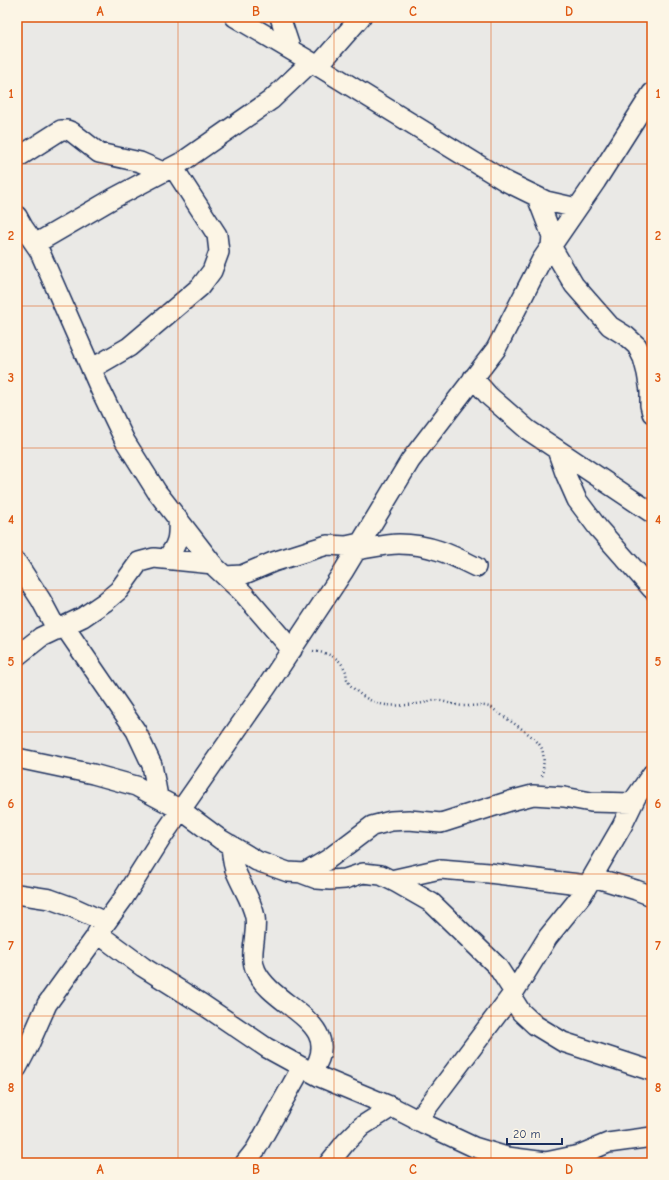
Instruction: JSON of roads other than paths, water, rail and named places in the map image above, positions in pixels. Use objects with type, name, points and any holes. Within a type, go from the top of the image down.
[{"type":"street","points":[[235,17],[315,64],[505,181],[546,202],[577,208]]},
{"type":"street","points":[[280,17],[291,50]]},
{"type":"street","points":[[35,244],[114,198],[168,169],[271,100],[315,64],[361,17]]},
{"type":"street","points":[[17,1068],[47,1004],[123,899],[181,810],[294,647],[358,547],[410,461],[496,349],[541,261],[652,93]]},
{"type":"street","points":[[17,158],[61,130],[67,130],[99,153],[168,169],[217,235],[219,252],[212,272],[200,287],[129,346],[91,369]]},
{"type":"street","points":[[537,197],[552,236],[551,246],[574,285],[610,326],[626,336],[637,346],[643,358],[647,373],[652,412]]},
{"type":"street","points":[[17,216],[39,250],[91,369],[126,441],[157,492],[219,570],[294,647]]},
{"type":"street","points":[[473,378],[489,396],[528,430],[652,513]]},
{"type":"street","points":[[558,450],[577,500],[598,528],[652,589]]},
{"type":"street","points":[[166,559],[173,551],[178,541],[178,519]]},
{"type":"street","points":[[17,656],[41,637],[83,617],[106,602],[119,590],[138,562],[154,558],[166,559],[242,575],[273,562],[327,545],[358,547],[399,544],[428,547],[447,552],[476,567]]},
{"type":"street","points":[[17,563],[41,600],[136,732],[152,765],[158,797]]},
{"type":"street","points":[[17,758],[93,774],[136,786],[181,810],[231,845],[257,861],[288,872],[301,873],[305,873],[327,860],[372,826],[391,821],[409,820],[441,823],[533,795],[564,797],[592,802],[633,803]]},
{"type":"street","points":[[417,1120],[512,994],[548,936],[582,895],[622,826],[633,803],[652,774]]},
{"type":"street","points":[[231,845],[236,872],[250,901],[255,916],[256,932],[253,961],[256,972],[276,995],[304,1016],[315,1028],[320,1036],[322,1045],[320,1058],[307,1070],[256,1149],[245,1163]]},
{"type":"street","points":[[391,880],[440,869],[590,881],[636,890],[652,896]]},
{"type":"street","points":[[301,873],[318,879],[330,880],[363,873],[380,875],[432,903],[497,966],[521,1012],[535,1025],[563,1042],[652,1071]]},
{"type":"street","points":[[17,894],[50,899],[72,907],[101,928],[143,967],[202,1004],[267,1048],[320,1077],[392,1107],[474,1147],[507,1158],[546,1162],[579,1155],[608,1143],[652,1137]]},
{"type":"street","points":[[329,1163],[362,1126],[392,1107]]},
{"type":"street","points":[[461,1141],[476,1163]]}]
